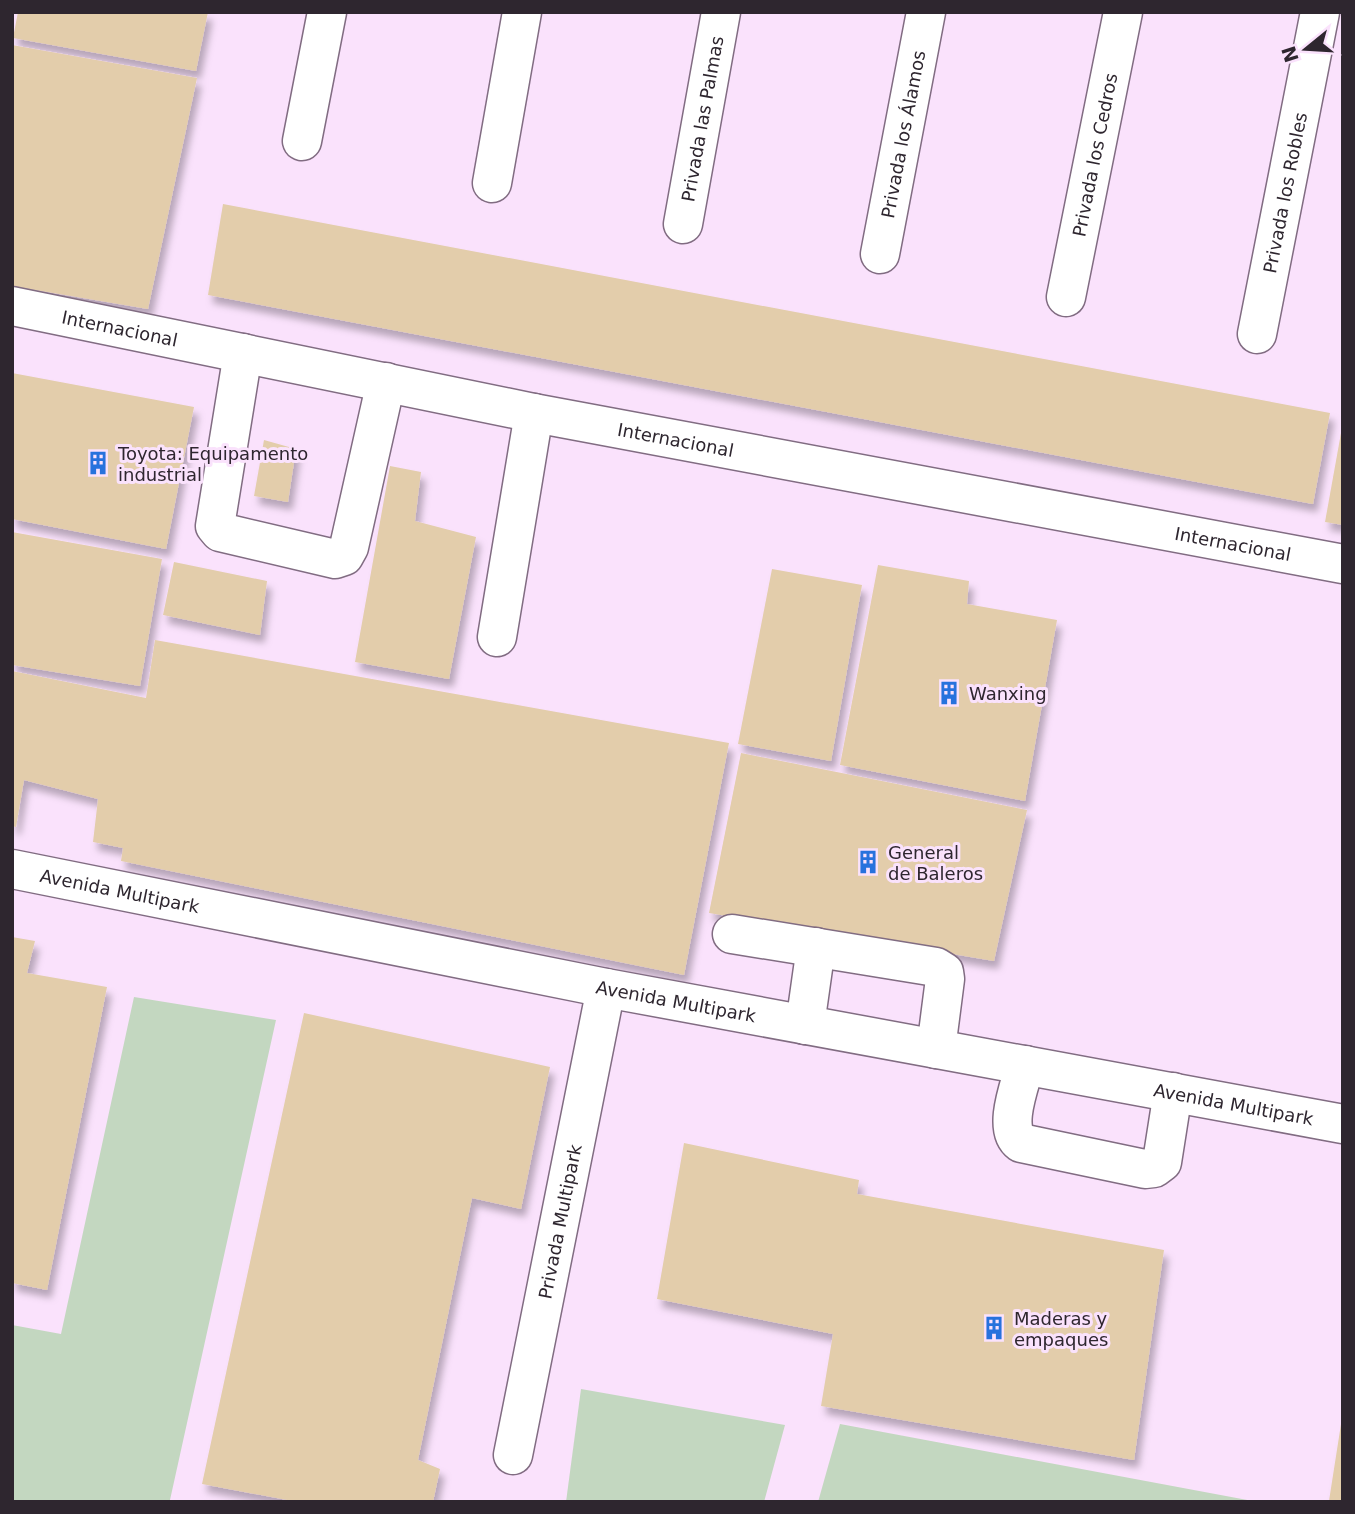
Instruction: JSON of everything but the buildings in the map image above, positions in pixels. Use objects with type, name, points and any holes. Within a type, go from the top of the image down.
[{"type":"street","points":[[302,141],[327,12]]},
{"type":"street","points":[[492,183],[522,12]]},
{"type":"street","name":"Privada las Palmas","points":[[683,224],[721,12]]},
{"type":"street","name":"Privada los Álamos","points":[[880,254],[926,12]]},
{"type":"street","name":"Privada los Cedros","points":[[1066,297],[1123,12]]},
{"type":"street","name":"Privada los Robles","points":[[1257,334],[1320,12]]},
{"type":"street","name":"Internacional","points":[[12,306],[534,412],[1343,564]]},
{"type":"street","points":[[243,353],[215,526],[220,532],[335,559],[344,556],[349,547],[386,382]]},
{"type":"street","points":[[498,637],[534,412]]},
{"type":"street","name":"Avenida Multipark","points":[[12,869],[606,988],[1343,1124]]},
{"type":"street","points":[[732,934],[936,967],[944,972],[946,979],[936,1049]]},
{"type":"street","points":[[805,1025],[816,947]]},
{"type":"street","name":"Privada Multipark","points":[[513,1455],[606,988]]},
{"type":"street","points":[[1025,1065],[1012,1127],[1014,1138],[1021,1143],[1145,1168],[1154,1168],[1162,1162],[1173,1092]]},
{"type":"green space","points":[[134,997],[276,1020],[170,1500],[176,1502],[12,1502],[12,1325],[61,1334]]},
{"type":"green space","points":[[581,1389],[785,1425],[764,1502],[566,1502]]},
{"type":"green space","points":[[840,1424],[1258,1502],[818,1502]]},
{"type":"place","name":"Toyota: Equipamento industrial","points":[[98,463]]},
{"type":"place","name":"Wanxing","points":[[949,693]]},
{"type":"place","name":"General de Baleros","points":[[868,862]]},
{"type":"place","name":"Maderas y empaques","points":[[994,1328]]}]
